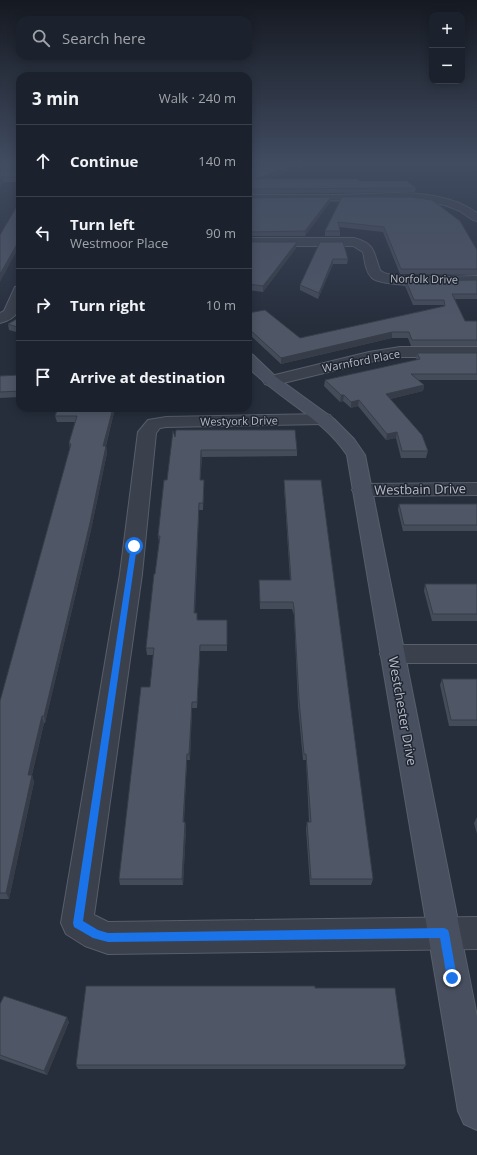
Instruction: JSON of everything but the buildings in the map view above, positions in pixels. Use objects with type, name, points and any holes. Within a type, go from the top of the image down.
[{"type":"street","name":"Norfolk Drive","points":[[252,242],[354,242],[364,245],[367,248],[375,272],[380,277],[402,280],[477,280]]},
{"type":"street","points":[[5,316],[16,297]]},
{"type":"street","name":"Warnford Place","points":[[271,380],[369,357],[400,352],[477,352]]},
{"type":"street","name":"Westchester Drive","points":[[252,362],[271,380],[324,419],[349,443],[356,455],[477,1111]]},
{"type":"street","name":"Westyork Drive","points":[[324,419],[166,422],[154,424],[147,432],[131,574],[77,923],[108,938],[444,933]]},
{"type":"street","name":"Westbain Drive","points":[[362,490],[477,489]]},
{"type":"street","points":[[392,654],[477,654]]},
{"type":"street","points":[[444,933],[477,933]]},
{"type":"route","points":[[134,546],[131,574],[77,923],[108,938],[444,933],[452,978]]}]
